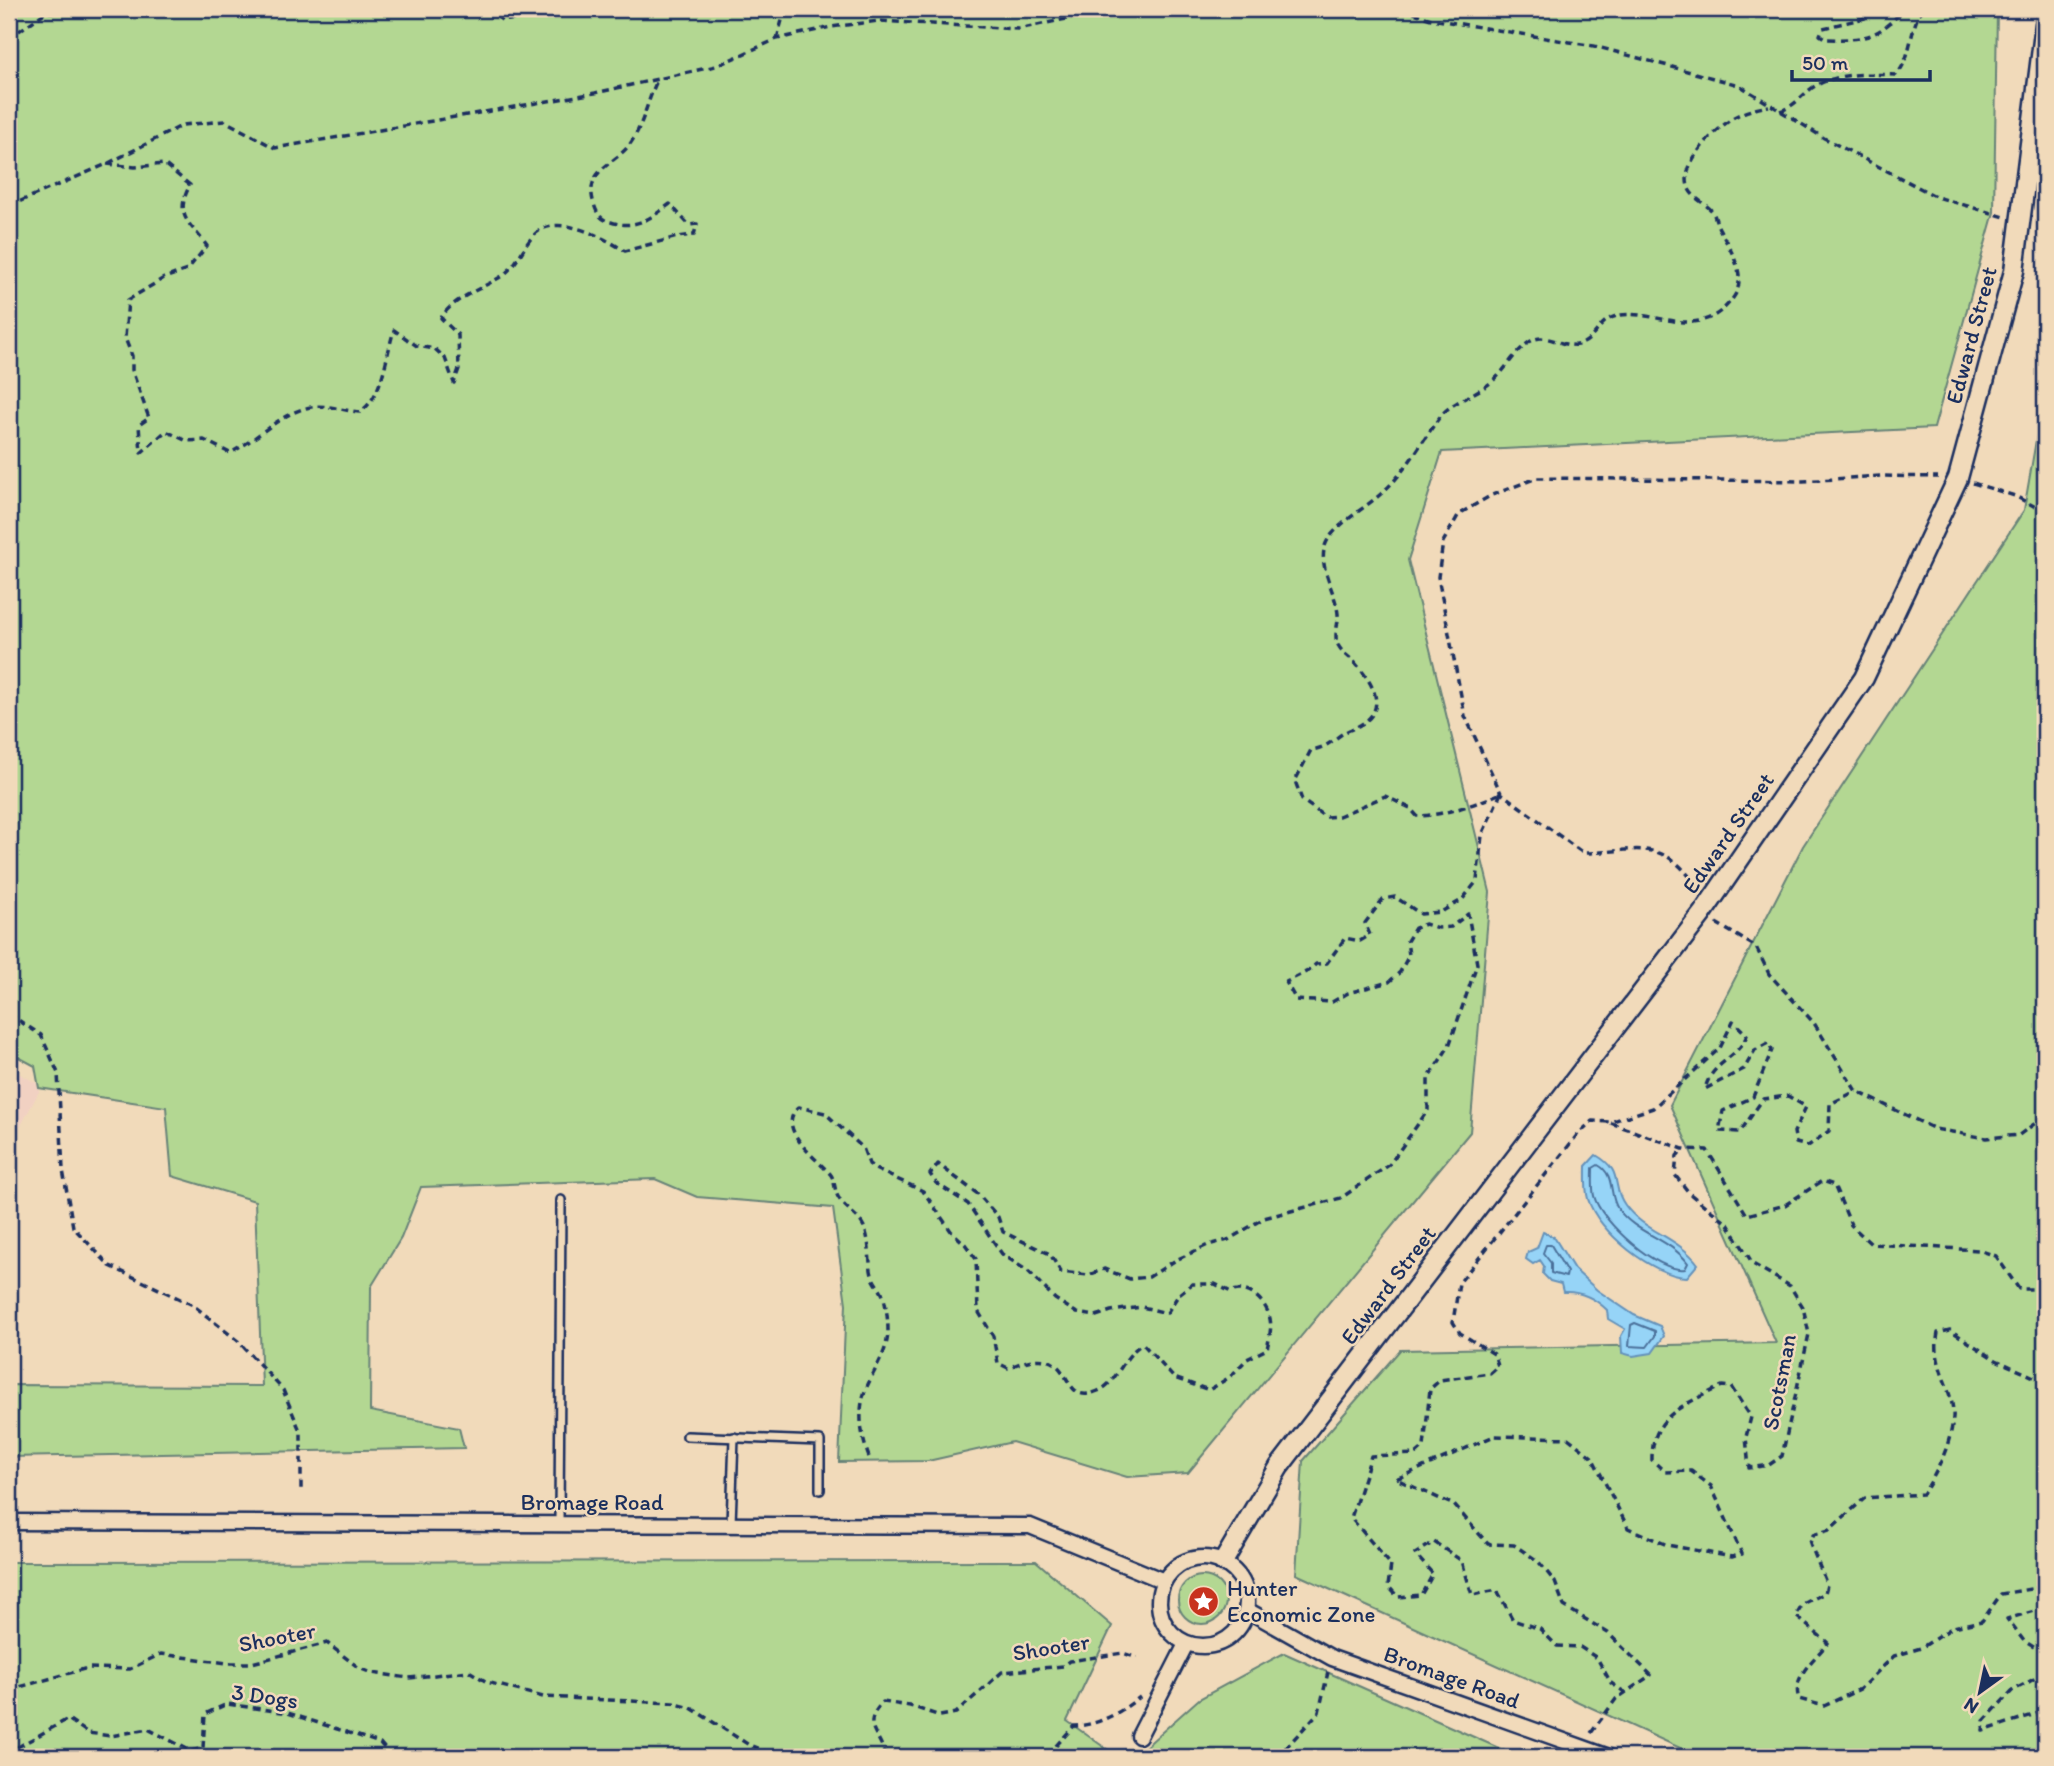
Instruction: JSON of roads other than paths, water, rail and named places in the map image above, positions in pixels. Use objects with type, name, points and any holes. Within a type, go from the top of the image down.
[{"type":"street","name":"Edward Street","points":[[1223,1562],[1279,1467],[1702,914],[1864,678],[1958,478],[2014,271],[2045,24]]},
{"type":"street","name":"Bromage Road","points":[[9,1522],[1030,1526],[1164,1581]]},
{"type":"street","points":[[1196,1558],[1223,1562],[1243,1582],[1247,1610],[1242,1625],[1232,1637],[1218,1645],[1202,1647],[1186,1644],[1174,1636],[1164,1624],[1159,1610],[1158,1595],[1164,1581],[1183,1562],[1196,1558]]},
{"type":"street","name":"Bromage Road","points":[[1247,1610],[1332,1658],[1609,1757]]},
{"type":"street","points":[[1139,1736],[1186,1644]]},
{"type":"lane","points":[[559,1524],[561,1200]]},
{"type":"lane","points":[[687,1436],[820,1441],[820,1490]]},
{"type":"lane","points":[[731,1525],[734,1437]]},
{"type":"water","points":[[1596,1155],[1611,1167],[1621,1198],[1633,1214],[1680,1247],[1698,1264],[1687,1277],[1673,1275],[1643,1261],[1603,1225],[1594,1212],[1586,1191],[1586,1166]]},
{"type":"water","points":[[1543,1232],[1554,1237],[1574,1269],[1597,1290],[1634,1315],[1660,1326],[1664,1336],[1652,1353],[1633,1356],[1622,1353],[1621,1336],[1625,1329],[1608,1319],[1607,1310],[1587,1296],[1563,1292],[1561,1284],[1550,1281],[1543,1274],[1544,1266],[1540,1260],[1533,1264],[1526,1259],[1528,1252],[1537,1248]]},
{"type":"place","name":"Hunter Economic Zone","points":[[1204,1601]]}]
